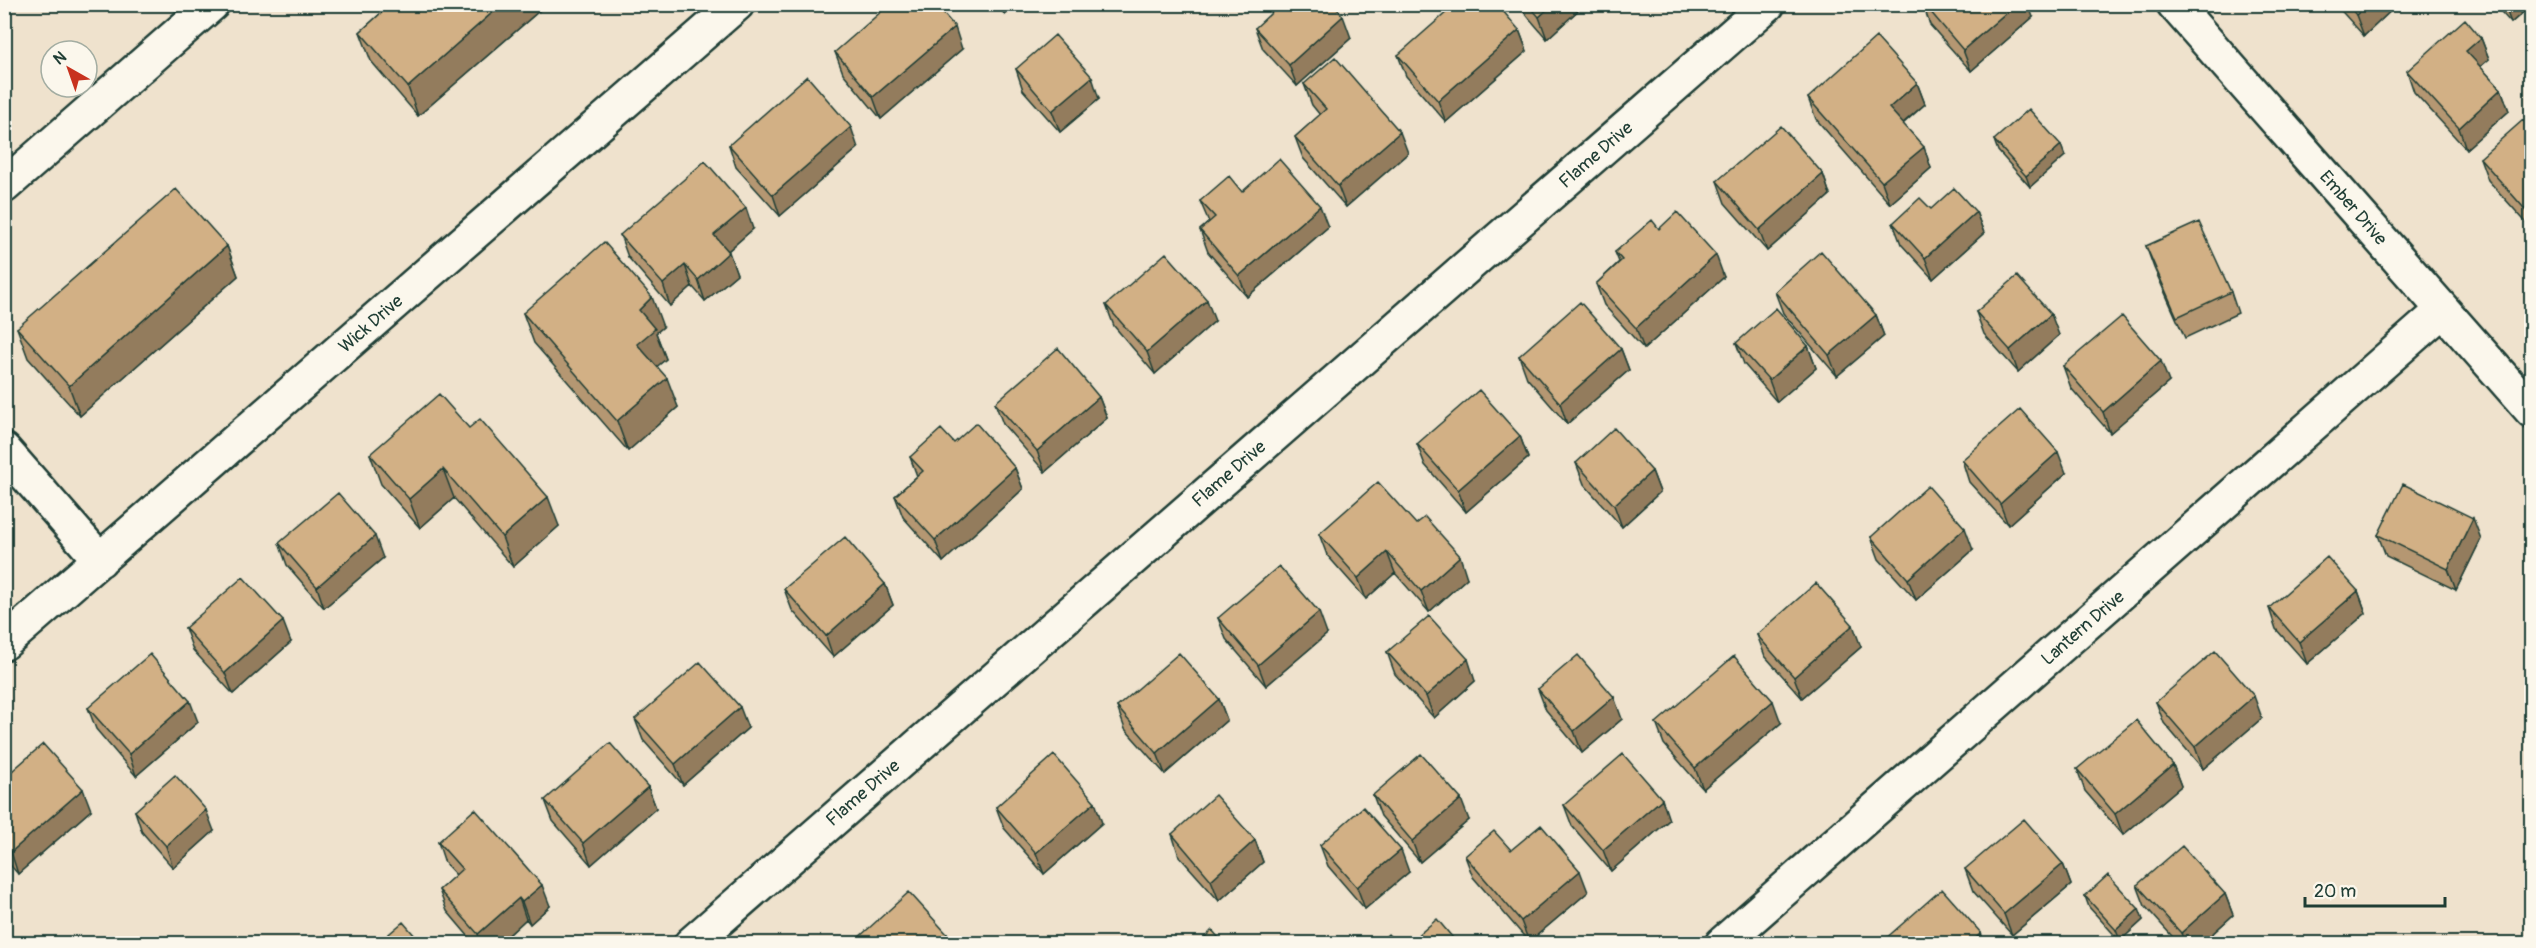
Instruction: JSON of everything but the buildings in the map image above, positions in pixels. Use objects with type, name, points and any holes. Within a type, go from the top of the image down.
[{"type":"street","points":[[4,186],[212,4]]},
{"type":"street","name":"Flame Drive","points":[[691,944],[1768,4]]},
{"type":"street","name":"Ember Drive","points":[[2174,4],[2532,411]]},
{"type":"street","name":"Wick Drive","points":[[4,643],[716,11]]},
{"type":"street","name":"Lantern Drive","points":[[1722,944],[2443,310]]},
{"type":"street","points":[[4,450],[100,560]]}]
